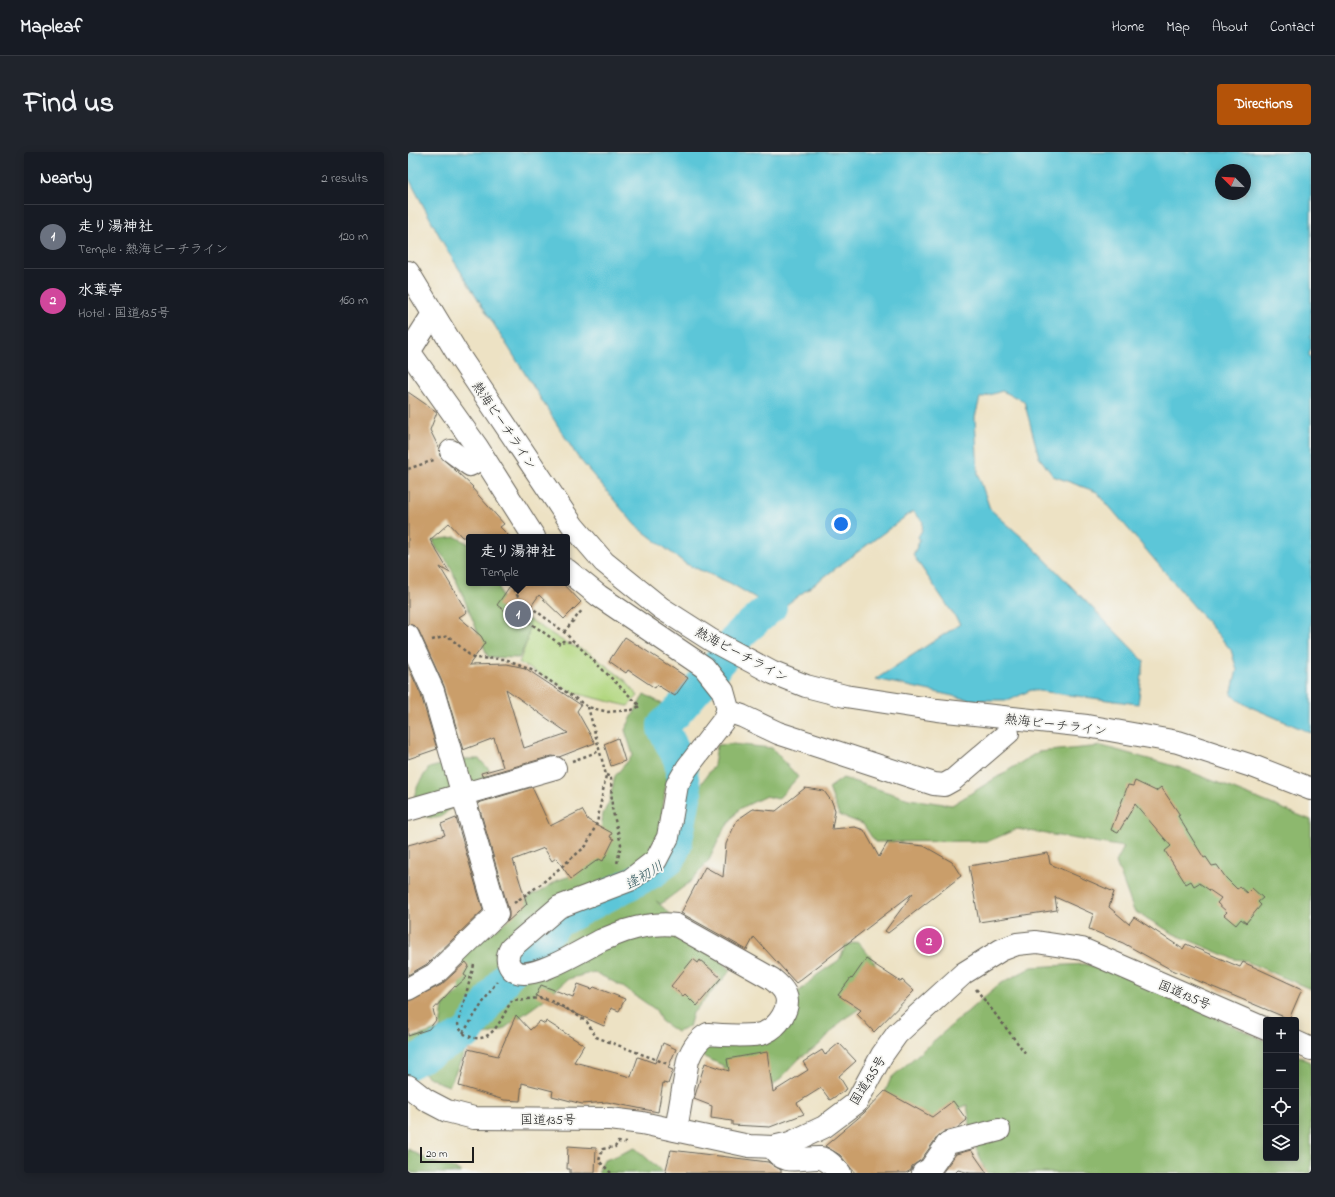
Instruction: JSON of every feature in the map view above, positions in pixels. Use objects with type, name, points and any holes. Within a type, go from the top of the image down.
[{"type":"main road","name":"熱海ビーチライン","points":[[408,272],[459,356],[573,526],[604,562],[661,608],[711,640],[773,673],[806,686],[846,696],[937,710],[1087,726],[1178,742],[1255,767],[1311,789]]},
{"type":"main road","points":[[433,314],[408,351],[483,457],[532,534]]},
{"type":"main road","points":[[451,451],[470,465],[483,457]]},
{"type":"main road","points":[[570,572],[596,594],[704,667],[723,691],[726,699],[727,711],[723,721],[687,768],[677,785],[668,837],[656,860],[630,880],[558,907],[511,948],[508,954],[509,964],[512,969],[519,973],[532,972],[560,962],[603,940],[639,927],[665,924],[676,925],[772,979],[781,986],[787,1000],[785,1011],[771,1029],[763,1034],[708,1034],[702,1037],[691,1050],[676,1130]]},
{"type":"main road","points":[[408,989],[435,974],[497,914],[433,691],[410,642]]},
{"type":"main road","points":[[727,711],[742,716],[778,734],[939,785],[944,785],[953,780],[1008,733]]},
{"type":"main road","points":[[408,810],[463,796],[555,768]]},
{"type":"main road","name":"国道135号","points":[[408,1086],[433,1104],[447,1111],[474,1118],[610,1119],[676,1130],[749,1146],[773,1147],[790,1143],[824,1127],[856,1103],[882,1056],[897,1034],[964,973],[1001,950],[1017,944],[1036,942],[1058,944],[1082,949],[1263,1028]]},
{"type":"main road","points":[[1299,1043],[1311,1048]]},
{"type":"main road","points":[[923,1173],[930,1169],[948,1143],[999,1130]]},
{"type":"main road","points":[[773,1147],[776,1153],[786,1159],[794,1160],[821,1158],[840,1173]]},
{"type":"path","points":[[408,469],[432,462],[451,451]]},
{"type":"path","points":[[410,642],[448,636],[473,658],[505,660],[534,670],[588,707],[608,712],[632,710],[640,706],[575,642],[519,598],[510,586]]},
{"type":"path","points":[[564,632],[596,594]]},
{"type":"path","points":[[523,618],[560,644],[563,641],[575,642]]},
{"type":"path","points":[[497,914],[541,884],[586,846],[597,823],[606,775],[588,707]]},
{"type":"path","points":[[555,768],[600,751]]},
{"type":"path","points":[[606,775],[611,778],[612,808],[621,844],[618,863],[614,867]]},
{"type":"path","points":[[471,938],[478,948],[458,1023],[458,1026],[463,1033],[475,1039],[486,1038],[498,1026],[512,1000],[549,999],[574,1013],[586,1022],[596,1037],[673,1065]]},
{"type":"path","points":[[463,1033],[509,964]]},
{"type":"path","points":[[964,973],[1026,1054]]},
{"type":"path","points":[[611,1173],[600,1161],[602,1149],[616,1147],[618,1142],[633,1143]]},
{"type":"green space","points":[[456,537],[466,542],[466,586],[499,586],[502,600],[530,620],[527,641],[519,658],[488,657],[451,568],[434,544],[433,540]]},
{"type":"green space","points":[[530,620],[566,643],[588,652],[625,680],[638,696],[628,706],[574,693],[519,663],[527,641]]},
{"type":"green space","points":[[644,694],[668,707],[679,736],[666,782],[654,883],[679,815],[714,765],[717,745],[732,744],[772,748],[798,777],[778,799],[766,796],[739,809],[723,831],[709,860],[690,882],[661,904],[656,901],[731,970],[693,1013],[689,1027],[677,1032],[661,1021],[656,1010],[620,985],[594,972],[568,979],[545,999],[502,1030],[471,1039],[449,1086],[431,1078],[421,1071],[412,1061],[409,1055],[408,1039],[440,1029],[443,1006],[459,991],[462,955],[503,924],[531,895],[538,893],[558,880],[574,875],[601,830],[603,814],[609,802],[615,776],[633,755],[625,730]]},
{"type":"green space","points":[[1102,746],[1181,768],[1311,820],[1311,990],[1243,960],[1234,959],[1174,934],[1134,911],[1116,862],[1124,847],[1017,829],[989,841],[875,842],[863,824],[839,815],[829,788],[843,778],[909,799],[952,805],[1038,752]]},
{"type":"green space","points":[[464,759],[479,759],[489,769],[485,785],[458,802],[440,817],[432,818],[417,814],[414,801],[416,790],[429,768]]},
{"type":"green space","points":[[858,942],[873,960],[881,978],[862,1007],[841,1021],[819,1045],[800,1058],[776,1083],[755,1099],[725,1086],[724,1066],[702,1056],[702,1050],[716,1041],[763,1039],[794,996],[817,975],[839,960],[846,945]]},
{"type":"green space","points":[[1084,964],[1115,972],[1263,1040],[1263,1161],[1299,1161],[1299,1056],[1311,1062],[1311,1173],[986,1173],[972,1137],[967,1105],[917,1128],[884,1095],[891,1078],[998,985],[1032,967]]},
{"type":"green space","points":[[635,1148],[664,1173],[598,1173],[603,1161]]},
{"type":"green space","points":[[408,1149],[432,1162],[461,1171],[461,1173],[413,1173],[408,1170]]},
{"type":"water","points":[[408,152],[1311,152],[1311,348],[1309,354],[1311,360],[1311,733],[1246,705],[1231,695],[1237,670],[1231,650],[1097,492],[1053,476],[1039,457],[1024,401],[1002,391],[980,398],[975,417],[978,474],[990,509],[1033,547],[1144,661],[1138,704],[1031,690],[1010,700],[971,700],[876,679],[960,624],[913,555],[920,540],[918,537],[922,530],[923,522],[913,511],[778,611],[730,583],[686,564],[635,525],[577,456],[447,250],[408,177]]},
{"type":"building","points":[[408,392],[437,412],[430,430],[439,448],[440,456],[473,487],[472,488],[504,524],[500,527],[507,534],[466,534],[466,537],[462,537],[449,523],[430,540],[450,573],[440,567],[467,612],[459,617],[481,636],[485,643],[469,665],[507,664],[525,668],[581,705],[577,711],[595,743],[559,757],[552,756],[482,776],[481,773],[503,767],[494,738],[463,750],[444,686],[419,631],[415,626],[408,624]],"holes":[[[506,689],[542,715],[568,733],[524,748]]]},
{"type":"building","points":[[510,586],[566,586],[581,602],[564,619],[539,595],[520,622],[497,605]]},
{"type":"building","points":[[625,637],[688,678],[675,696],[657,685],[655,688],[628,670],[626,673],[609,661]]},
{"type":"building","points":[[408,666],[421,695],[437,749],[408,759]]},
{"type":"building","points":[[618,738],[625,761],[611,766],[604,744]]},
{"type":"building","points":[[1135,781],[1156,791],[1161,787],[1180,815],[1178,816],[1204,858],[1206,857],[1212,866],[1217,865],[1226,878],[1237,889],[1240,887],[1247,893],[1252,888],[1263,898],[1258,902],[1261,905],[1246,923],[1241,919],[1236,925],[1224,915],[1227,912],[1217,903],[1221,898],[1199,883],[1194,886],[1191,881],[1186,884],[1165,851],[1171,846],[1135,804],[1118,833],[1111,830],[1128,785],[1133,786]]},
{"type":"building","points":[[532,787],[550,826],[582,810],[588,820],[612,833],[610,837],[614,839],[603,861],[599,859],[571,879],[556,858],[552,861],[544,848],[513,860],[527,904],[507,922],[509,911],[478,803]]},
{"type":"building","points":[[805,788],[824,791],[832,802],[835,810],[832,829],[855,827],[864,830],[879,857],[888,842],[924,846],[952,862],[961,876],[888,933],[885,931],[913,893],[796,983],[754,937],[747,950],[681,913],[705,867],[723,877],[726,844],[737,820],[753,809],[776,811]]},
{"type":"building","points":[[456,818],[483,910],[427,964],[408,975],[408,845],[445,835],[441,824]]},
{"type":"building","points":[[1048,853],[1050,864],[1114,892],[1109,907],[1129,924],[1134,917],[1183,949],[1186,944],[1240,967],[1243,962],[1302,989],[1290,1017],[1284,1017],[1170,969],[1123,943],[1089,929],[1093,914],[1055,897],[1057,910],[979,922],[969,866]]},
{"type":"building","points":[[693,959],[698,963],[700,960],[721,978],[697,1006],[685,994],[683,996],[671,986]]},
{"type":"building","points":[[866,959],[901,982],[902,980],[914,991],[874,1032],[857,1014],[861,1010],[838,995],[851,978],[852,979]]},
{"type":"building","points":[[466,962],[469,966],[464,975],[467,977],[456,987],[455,986],[433,1010],[436,1020],[429,1029],[408,1036],[408,1001],[441,985]]},
{"type":"building","points":[[578,984],[592,989],[594,987],[625,999],[619,1011],[611,1008],[604,1026],[536,996],[541,985],[573,997]]},
{"type":"building","points":[[516,1015],[530,1030],[540,1021],[545,1024],[546,1021],[584,1045],[574,1062],[631,1077],[638,1057],[655,1063],[663,1043],[676,1049],[668,1068],[673,1070],[668,1084],[663,1083],[658,1112],[607,1102],[582,1104],[552,1096],[553,1091],[522,1083],[520,1101],[504,1100],[459,1086],[468,1049],[498,1056]]},
{"type":"building","points":[[839,1043],[856,1061],[839,1076],[847,1089],[830,1100],[821,1088],[797,1103],[804,1114],[770,1127],[732,1125],[732,1121],[711,1118],[712,1106],[694,1099],[705,1063],[729,1071],[727,1059],[767,1052],[773,1092],[808,1070],[803,1062],[822,1050],[825,1055]]},
{"type":"building","points":[[885,1091],[932,1117],[953,1101],[967,1120],[957,1128],[945,1131],[938,1136],[921,1160],[912,1166],[911,1170],[906,1173],[855,1173],[840,1155],[825,1146],[864,1113]]},
{"type":"building","points":[[568,1146],[596,1148],[595,1173],[570,1173],[570,1169],[567,1169]]},
{"type":"building","points":[[671,1150],[768,1162],[781,1170],[781,1173],[665,1173]]},
{"type":"building","points":[[971,1150],[987,1173],[970,1173],[958,1170],[955,1173],[942,1173],[956,1154]]},
{"type":"waterway","name":"逢初川","points":[[408,1064],[467,1033],[506,977],[559,921],[653,872],[670,859],[676,845],[686,793],[679,759],[663,729],[663,725],[676,713],[715,668],[741,633],[771,607]]},
{"type":"place","name":"走り湯神社","points":[[518,614]]},
{"type":"place","name":"水葉亭","points":[[929,941]]}]
